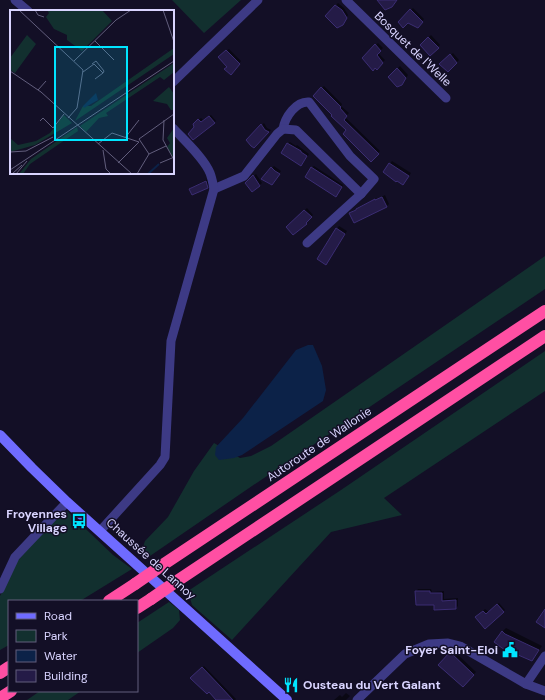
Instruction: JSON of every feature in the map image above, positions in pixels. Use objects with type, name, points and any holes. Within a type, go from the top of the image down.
[{"type":"highway","name":"Autoroute de Wallonie","points":[[111,600],[545,311]]},
{"type":"highway","points":[[138,607],[545,336]]},
{"type":"highway","points":[[0,698],[9,692]]},
{"type":"main road","name":"Chaussée de Lannoy","points":[[0,435],[67,502],[287,700]]},
{"type":"street","points":[[15,0],[27,10]]},
{"type":"street","points":[[174,81],[258,0]]},
{"type":"street","name":"Bosquet de l'Welle","points":[[346,0],[446,98]]},
{"type":"street","points":[[214,189],[244,176],[277,134],[283,129],[284,122],[290,112],[304,102],[309,102],[350,156],[374,179],[362,194],[307,244]]},
{"type":"street","points":[[100,531],[160,465],[165,457],[171,341],[214,189],[210,172],[205,164],[174,129]]},
{"type":"street","points":[[283,129],[296,130],[362,194]]},
{"type":"street","points":[[0,589],[15,557],[67,502]]},
{"type":"street","points":[[357,700],[405,654],[429,644],[448,643],[460,646],[526,684],[545,691]]},
{"type":"street","points":[[526,684],[545,656]]},
{"type":"green space","points":[[172,0],[241,0],[204,33]]},
{"type":"green space","points":[[545,256],[545,289],[150,556],[143,547],[145,541],[168,517],[194,471],[214,443],[240,458],[251,456],[271,446]]},
{"type":"green space","points":[[545,351],[545,391],[384,498],[402,515],[331,532],[232,640],[192,605],[188,591],[341,490]]},
{"type":"green space","points":[[67,511],[113,555],[132,569],[82,600],[8,600],[8,646],[0,650],[0,596],[18,560],[56,517]]},
{"type":"green space","points":[[169,602],[179,610],[180,620],[173,628],[138,652],[138,622]]},
{"type":"green space","points":[[39,692],[80,692],[68,700],[27,700]]},
{"type":"water","points":[[308,345],[313,345],[322,366],[326,390],[323,401],[242,455],[234,458],[219,460],[215,455],[216,447],[243,418],[296,350]]},
{"type":"building","points":[[377,0],[397,0],[392,7],[385,10]]},
{"type":"building","points":[[335,5],[342,10],[347,18],[343,25],[337,28],[325,16]]},
{"type":"building","points":[[410,9],[423,22],[418,28],[408,23],[403,28],[398,22]]},
{"type":"building","points":[[428,37],[439,48],[430,56],[420,45]]},
{"type":"building","points":[[375,44],[381,51],[377,55],[383,63],[377,70],[375,68],[373,71],[362,58]]},
{"type":"building","points":[[226,50],[240,64],[231,75],[224,69],[227,67],[218,57]]},
{"type":"building","points":[[450,54],[457,63],[448,72],[439,64]]},
{"type":"building","points":[[397,68],[406,78],[402,85],[397,87],[388,77]]},
{"type":"building","points":[[321,87],[341,107],[340,108],[347,116],[344,120],[379,154],[371,162],[343,134],[346,130],[313,96]]},
{"type":"building","points":[[209,116],[215,123],[193,140],[188,134],[194,127],[193,124],[198,119],[201,122]]},
{"type":"building","points":[[261,124],[265,130],[269,132],[254,148],[246,140]]},
{"type":"building","points":[[287,143],[307,156],[301,166],[281,153]]},
{"type":"building","points":[[389,163],[409,176],[403,185],[397,181],[396,182],[383,172]]},
{"type":"building","points":[[271,167],[280,174],[272,185],[261,179]]},
{"type":"building","points":[[311,167],[342,187],[336,197],[305,177]]},
{"type":"building","points":[[253,175],[260,186],[252,192],[245,183]]},
{"type":"building","points":[[206,181],[208,188],[192,195],[189,189]]},
{"type":"building","points":[[382,197],[387,207],[354,223],[349,213],[375,199]]},
{"type":"building","points":[[304,210],[312,217],[306,223],[307,224],[293,235],[286,227]]},
{"type":"building","points":[[336,228],[345,234],[326,265],[317,259]]},
{"type":"building","points":[[415,591],[442,593],[442,601],[456,600],[456,609],[434,610],[434,605],[416,605]]},
{"type":"building","points":[[497,604],[504,612],[485,629],[475,617],[483,611],[486,614]]},
{"type":"building","points":[[545,609],[545,628],[536,622]]},
{"type":"building","points":[[502,631],[505,634],[539,650],[532,661],[502,648],[494,642]]},
{"type":"building","points":[[450,652],[474,675],[463,687],[438,665]]},
{"type":"building","points":[[202,667],[233,700],[216,700],[209,692],[207,694],[190,678]]},
{"type":"place","name":"Froyennes Village","points":[[79,521]]},
{"type":"place","name":"Foyer Saint-Eloi","points":[[510,650]]},
{"type":"place","name":"Ousteau du Vert Galant","points":[[291,685]]}]
